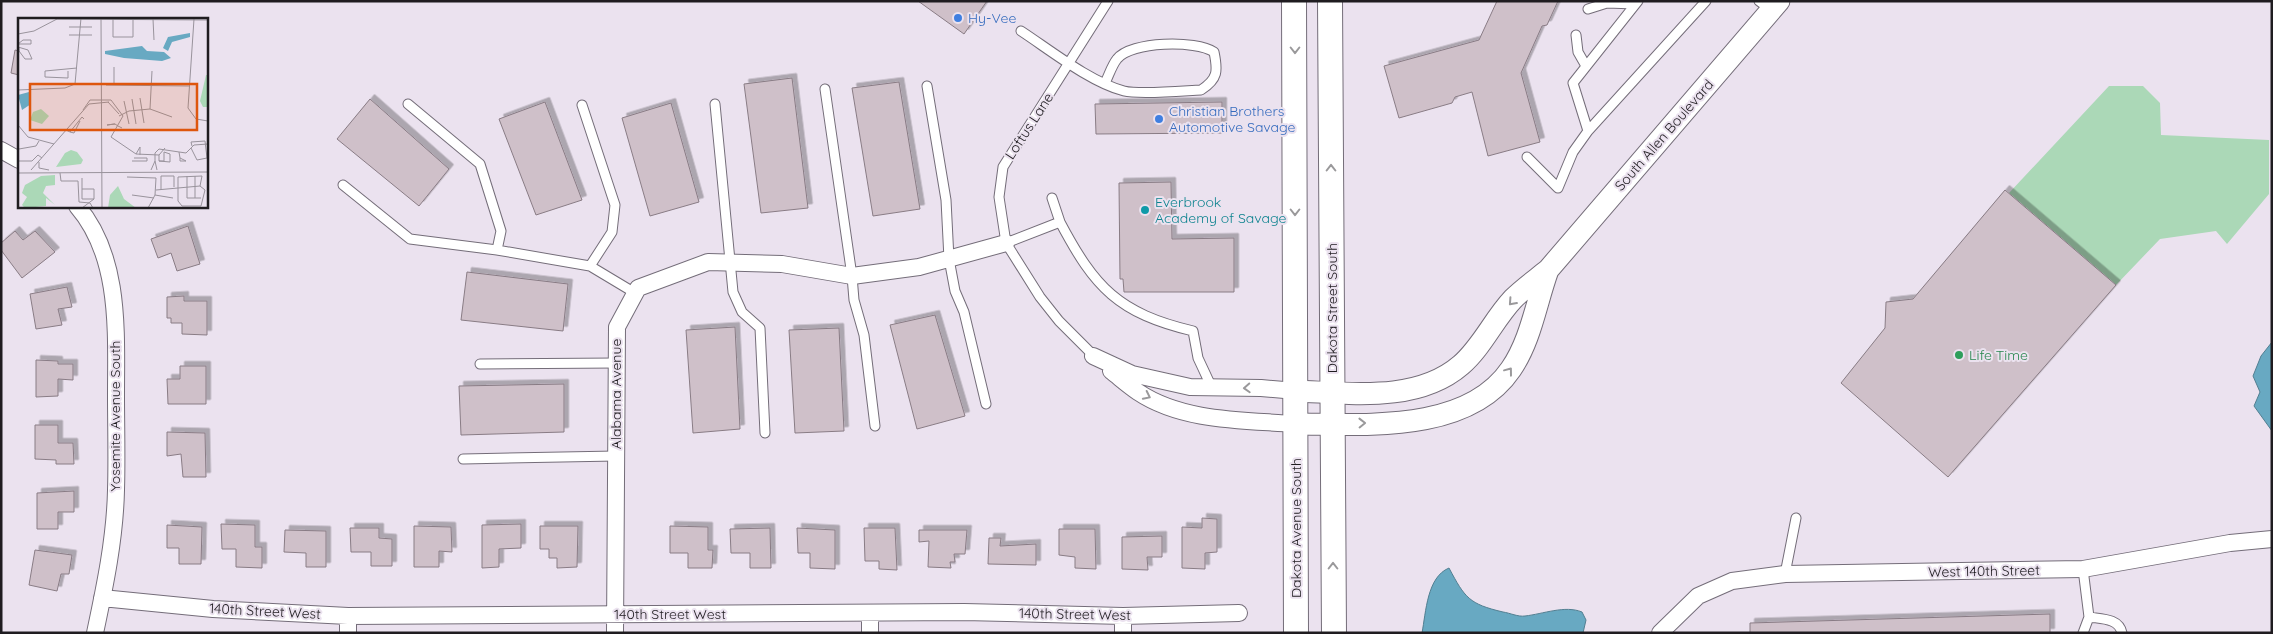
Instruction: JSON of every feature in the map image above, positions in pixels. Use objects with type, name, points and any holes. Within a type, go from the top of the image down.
[{"type":"main road","points":[[1294,1],[1295,424]]},
{"type":"main road","name":"Dakota Street South","points":[[1330,1],[1334,624]]},
{"type":"main road","name":"Dakota Avenue South","points":[[1295,424],[1296,633]]},
{"type":"street","name":"South Allen Boulevard","points":[[1296,391],[1390,392],[1412,390],[1429,385],[1448,375],[1462,364],[1513,299],[1548,270],[1770,4]]},
{"type":"street","name":"Yosemite Avenue South","points":[[79,208],[106,258],[114,301],[116,492],[111,546],[95,633]]},
{"type":"street","points":[[635,293],[638,288],[708,262],[782,264],[852,276],[919,268],[1006,243]]},
{"type":"street","name":"South Allen Boulevard","points":[[1295,424],[1401,422],[1430,418],[1457,410],[1496,387],[1511,369],[1527,340],[1548,270]]},
{"type":"street","name":"Alabama Avenue","points":[[615,633],[617,327],[635,293]]},
{"type":"street","name":"Loftus Lane","points":[[1093,356],[1132,374],[1190,388],[1261,388],[1296,391]]},
{"type":"street","name":"Loftus Lane","points":[[1108,368],[1139,393],[1169,407],[1203,416],[1295,424]]},
{"type":"street","name":"West 140th Street","points":[[1660,633],[1698,596],[1732,581],[1785,574],[2083,569],[2230,543],[2272,539]]},
{"type":"street","name":"140th Street West","points":[[102,598],[213,609],[348,616],[1062,613],[1123,616],[1239,613]]},
{"type":"street","points":[[870,614],[870,633]]},
{"type":"street","points":[[348,616],[348,633]]},
{"type":"street","points":[[1123,616],[1123,633]]},
{"type":"lane","name":"Loftus Lane","points":[[1108,1],[1002,167],[999,197],[1006,243],[1040,297],[1059,321],[1093,356],[1108,368]]},
{"type":"lane","points":[[1528,157],[1558,188],[1573,152],[1588,131],[1706,1]]},
{"type":"lane","points":[[1588,9],[1607,3],[1637,3]]},
{"type":"lane","points":[[1588,131],[1573,83],[1637,3]]},
{"type":"lane","points":[[1020,31],[1069,63],[1105,83],[1125,91],[1201,90],[1211,84],[1217,69],[1214,52],[1206,47],[1193,44],[1138,47],[1118,58],[1105,83]]},
{"type":"lane","points":[[1576,35],[1578,52],[1586,66]]},
{"type":"lane","points":[[927,86],[946,200],[948,259],[955,291],[964,312],[986,404]]},
{"type":"lane","points":[[825,89],[854,300],[864,335],[875,426]]},
{"type":"lane","points":[[408,104],[480,164],[500,231],[497,250]]},
{"type":"lane","points":[[715,104],[733,292],[742,312],[760,328],[765,433]]},
{"type":"lane","points":[[582,105],[615,205],[612,232],[590,266]]},
{"type":"lane","points":[[343,185],[410,239],[497,250],[590,266],[635,293]]},
{"type":"lane","points":[[1052,198],[1060,222],[1078,255],[1101,287],[1129,309],[1161,324],[1193,331],[1198,358],[1212,388]]},
{"type":"lane","points":[[1006,243],[1060,222]]},
{"type":"lane","points":[[480,364],[617,362]]},
{"type":"lane","points":[[464,459],[616,456]]},
{"type":"lane","points":[[1785,574],[1796,518]]},
{"type":"lane","points":[[2083,569],[2089,617],[2083,633]]},
{"type":"lane","points":[[2089,617],[2114,621],[2122,633]]},
{"type":"green space","points":[[2109,86],[2143,86],[2160,103],[2161,135],[2269,140],[2269,194],[2227,244],[2216,231],[2160,239],[2116,285],[2009,193]]},
{"type":"water","points":[[2272,342],[2272,431],[2254,406],[2260,392],[2253,376],[2261,356]]},
{"type":"water","points":[[1449,568],[1464,593],[1482,606],[1522,616],[1568,609],[1575,610],[1582,612],[1586,620],[1583,633],[1422,633],[1426,606],[1432,587],[1436,579]]},
{"type":"building","name":"Hy-Vee","points":[[918,1],[987,1],[964,34]]},
{"type":"building","points":[[1497,1],[1558,1],[1547,25],[1542,26],[1521,73],[1540,142],[1488,156],[1472,92],[1455,97],[1452,103],[1399,118],[1384,66],[1479,40]]},
{"type":"building","points":[[15,50],[18,51],[18,75],[11,73]]},
{"type":"building","points":[[792,78],[808,208],[761,213],[744,84]]},
{"type":"building","points":[[899,82],[920,209],[873,216],[852,88]]},
{"type":"building","points":[[370,99],[449,169],[419,206],[337,139]]},
{"type":"building","points":[[545,102],[582,200],[536,215],[499,119]]},
{"type":"building","name":"Christian Brothers Automotive Savage","points":[[1222,102],[1222,133],[1096,134],[1095,104]]},
{"type":"building","points":[[671,103],[699,202],[650,216],[622,118]]},
{"type":"building","name":"Everbrook Academy of Savage","points":[[1171,182],[1172,239],[1234,238],[1234,292],[1124,292],[1123,279],[1120,279],[1119,183]]},
{"type":"building","name":"Life Time","points":[[2005,190],[2116,285],[1948,477],[1841,383],[1885,328],[1886,302],[1913,299]]},
{"type":"building","points":[[188,226],[200,264],[177,271],[171,253],[158,258],[151,239]]},
{"type":"building","points":[[15,231],[23,240],[35,231],[55,252],[22,278],[1,250],[1,243]]},
{"type":"building","points":[[467,272],[568,284],[563,331],[461,320]]},
{"type":"building","points":[[67,287],[72,307],[58,309],[62,325],[36,329],[30,294]]},
{"type":"building","points":[[184,296],[184,301],[207,301],[207,335],[182,334],[182,323],[171,323],[171,318],[167,318],[167,297]]},
{"type":"building","points":[[935,315],[965,416],[917,429],[890,325]]},
{"type":"building","points":[[735,327],[740,429],[693,433],[686,330]]},
{"type":"building","points":[[839,328],[844,431],[795,433],[789,330]]},
{"type":"building","points":[[36,360],[58,361],[58,364],[73,364],[73,380],[58,379],[58,396],[36,397]]},
{"type":"building","points":[[180,366],[206,366],[206,404],[168,404],[167,379],[180,379]]},
{"type":"building","points":[[564,384],[564,432],[461,435],[459,386]]},
{"type":"building","points":[[35,425],[58,425],[58,443],[73,443],[74,464],[56,464],[56,460],[35,459]]},
{"type":"building","points":[[167,432],[205,433],[206,477],[183,477],[181,454],[167,456]]},
{"type":"building","points":[[74,491],[74,512],[58,512],[58,529],[37,529],[37,493]]},
{"type":"building","points":[[1202,518],[1217,519],[1217,552],[1205,553],[1205,569],[1182,568],[1182,527],[1202,528]]},
{"type":"building","points":[[221,524],[255,525],[255,547],[262,547],[262,568],[236,567],[236,549],[222,549]]},
{"type":"building","points":[[521,524],[521,548],[499,549],[499,567],[482,568],[482,525]]},
{"type":"building","points":[[167,525],[202,527],[201,564],[179,564],[179,548],[167,548]]},
{"type":"building","points":[[414,526],[451,527],[452,552],[439,551],[439,567],[414,567]]},
{"type":"building","points":[[540,526],[578,526],[577,567],[557,568],[557,558],[549,558],[549,549],[540,549]]},
{"type":"building","points":[[670,526],[708,527],[708,550],[713,550],[712,568],[688,568],[688,553],[670,553]]},
{"type":"building","points":[[350,528],[379,528],[379,538],[392,539],[392,566],[371,566],[371,552],[351,552]]},
{"type":"building","points":[[770,528],[771,568],[750,568],[750,553],[731,553],[730,529]]},
{"type":"building","points":[[797,528],[835,530],[835,569],[810,568],[810,553],[798,553]]},
{"type":"building","points":[[864,528],[895,528],[897,570],[879,569],[879,561],[865,561]]},
{"type":"building","points":[[1059,529],[1095,529],[1096,569],[1075,568],[1075,557],[1059,555]]},
{"type":"building","points":[[285,530],[326,531],[326,567],[306,567],[306,553],[284,552]]},
{"type":"building","points":[[919,530],[967,530],[965,554],[954,554],[955,562],[950,562],[951,568],[928,567],[929,541],[919,542]]},
{"type":"building","points":[[1162,536],[1162,557],[1147,557],[1148,570],[1122,569],[1122,537]]},
{"type":"building","points":[[989,538],[1001,538],[1000,546],[1036,544],[1036,565],[988,564]]},
{"type":"building","points":[[35,550],[72,555],[69,574],[61,574],[57,591],[29,585]]},
{"type":"building","points":[[2050,614],[2050,633],[1750,633],[1750,623]]},
{"type":"place","name":"Hy-Vee","points":[[958,18]]},
{"type":"place","name":"Christian Brothers Automotive Savage","points":[[1159,119]]},
{"type":"place","name":"Everbrook Academy of Savage","points":[[1145,210]]},
{"type":"place","name":"Life Time","points":[[1959,355]]}]
